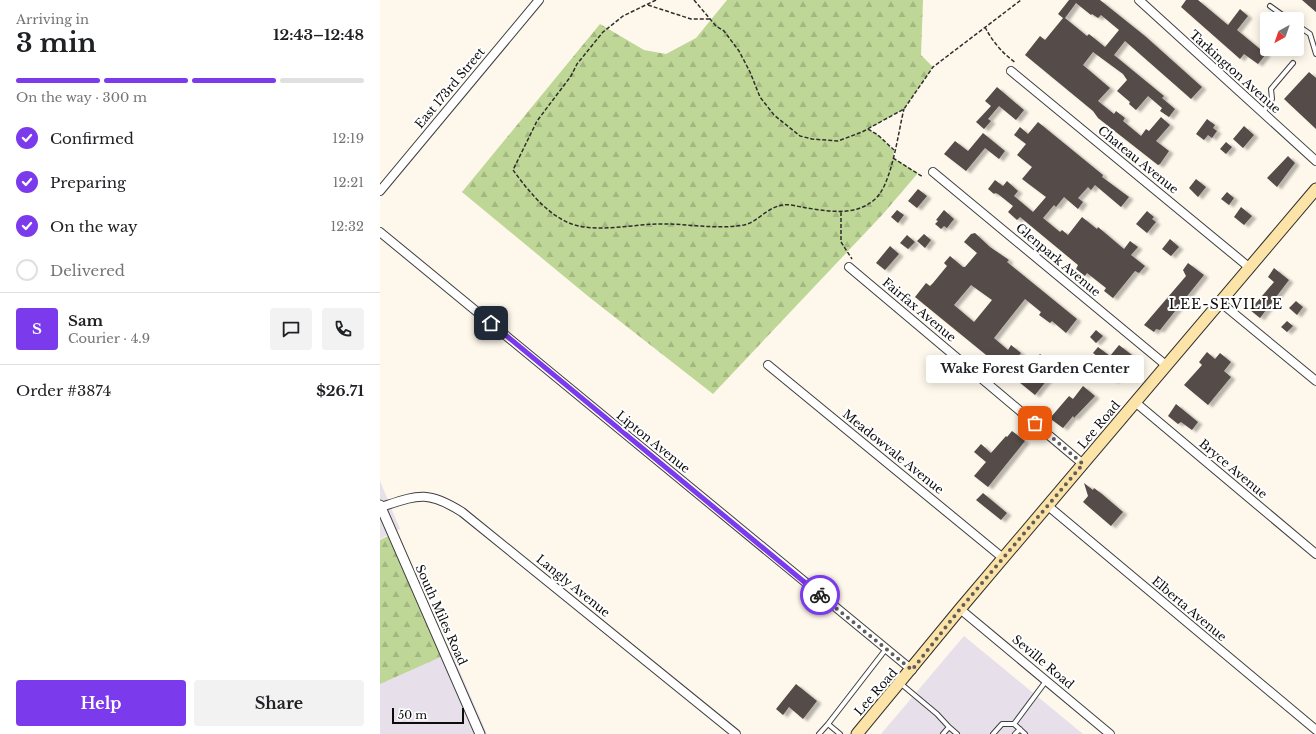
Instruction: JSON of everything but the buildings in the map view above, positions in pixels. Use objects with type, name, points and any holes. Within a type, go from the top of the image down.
[{"type":"main road","name":"Lee Road","points":[[857,734],[912,670],[960,609],[1316,189]]},
{"type":"street","name":"East 173rd Street","points":[[380,192],[539,0]]},
{"type":"street","name":"Tarkington Avenue","points":[[1139,0],[1316,161]]},
{"type":"street","name":"Chateau Avenue","points":[[1011,71],[1250,268]]},
{"type":"street","name":"Glenpark Avenue","points":[[933,172],[1167,366]]},
{"type":"street","name":"Lipton Avenue","points":[[380,232],[912,670]]},
{"type":"street","name":"Fairfax Avenue","points":[[851,264],[1083,464]]},
{"type":"street","points":[[1220,302],[1316,381]]},
{"type":"street","name":"Meadowvale Avenue","points":[[768,365],[1003,558]]},
{"type":"street","name":"Bryce Avenue","points":[[1135,402],[1316,554]]},
{"type":"street","name":"Langly Avenue","points":[[380,506],[416,495],[444,500],[462,512],[736,734]]},
{"type":"street","name":"South Miles Road","points":[[380,506],[480,734]]},
{"type":"street","name":"Elberta Avenue","points":[[1048,506],[1316,730]]},
{"type":"street","name":"Seville Road","points":[[960,609],[1110,734]]},
{"type":"lane","points":[[1270,6],[1278,12]]},
{"type":"lane","points":[[1304,30],[1310,34],[1316,54]]},
{"type":"lane","points":[[1263,113],[1272,99],[1271,89],[1293,63]]},
{"type":"lane","points":[[819,734],[886,648]]},
{"type":"lane","points":[[1014,724],[1046,681]]},
{"type":"lane","points":[[900,683],[938,714],[957,734]]},
{"type":"lane","points":[[828,724],[840,734]]},
{"type":"lane","points":[[993,734],[1002,724],[1014,724],[1026,734]]},
{"type":"lane","points":[[943,734],[949,727]]},
{"type":"lane","points":[[1015,734],[1020,729]]},
{"type":"path","points":[[656,0],[623,16],[603,32],[577,64],[571,76],[533,128],[529,140],[518,156],[513,170],[533,196],[557,218],[583,227],[656,224],[705,227],[745,225],[774,206],[785,205],[841,212],[859,209],[876,199],[883,189],[893,158],[904,110],[933,67],[1021,0]]},
{"type":"path","points":[[694,0],[710,19],[724,31],[739,51],[750,72],[760,97],[787,127],[800,136],[812,139],[838,141],[868,129],[904,110]]},
{"type":"path","points":[[647,5],[691,19],[710,19]]},
{"type":"path","points":[[985,27],[990,37],[1006,55],[1019,65]]},
{"type":"path","points":[[868,129],[878,135],[894,151]]},
{"type":"path","points":[[893,158],[923,177]]},
{"type":"path","points":[[841,212],[841,242],[851,264]]},
{"type":"shaded area","points":[[380,481],[400,529],[380,539]]},
{"type":"shaded area","points":[[964,636],[1083,734],[881,734]]},
{"type":"shaded area","points":[[451,651],[487,734],[380,734],[380,683]]},
{"type":"green space","points":[[727,0],[923,0],[921,55],[933,67],[904,109],[868,129],[878,135],[894,151],[893,158],[918,173],[883,214],[713,394],[589,297],[462,192],[600,24],[644,50],[666,54],[696,38]]},
{"type":"green space","points":[[392,534],[445,655],[380,684],[380,540]]},
{"type":"way so far","points":[[820,595],[912,670],[960,609],[1083,464],[1035,423]]},
{"type":"place","name":"Wake Forest Garden Center","points":[[1035,423]]},
{"type":"district","name":"LEE-SEVILLE","points":[[1226,304]]},
{"type":"route","points":[[491,323],[820,595]]}]
